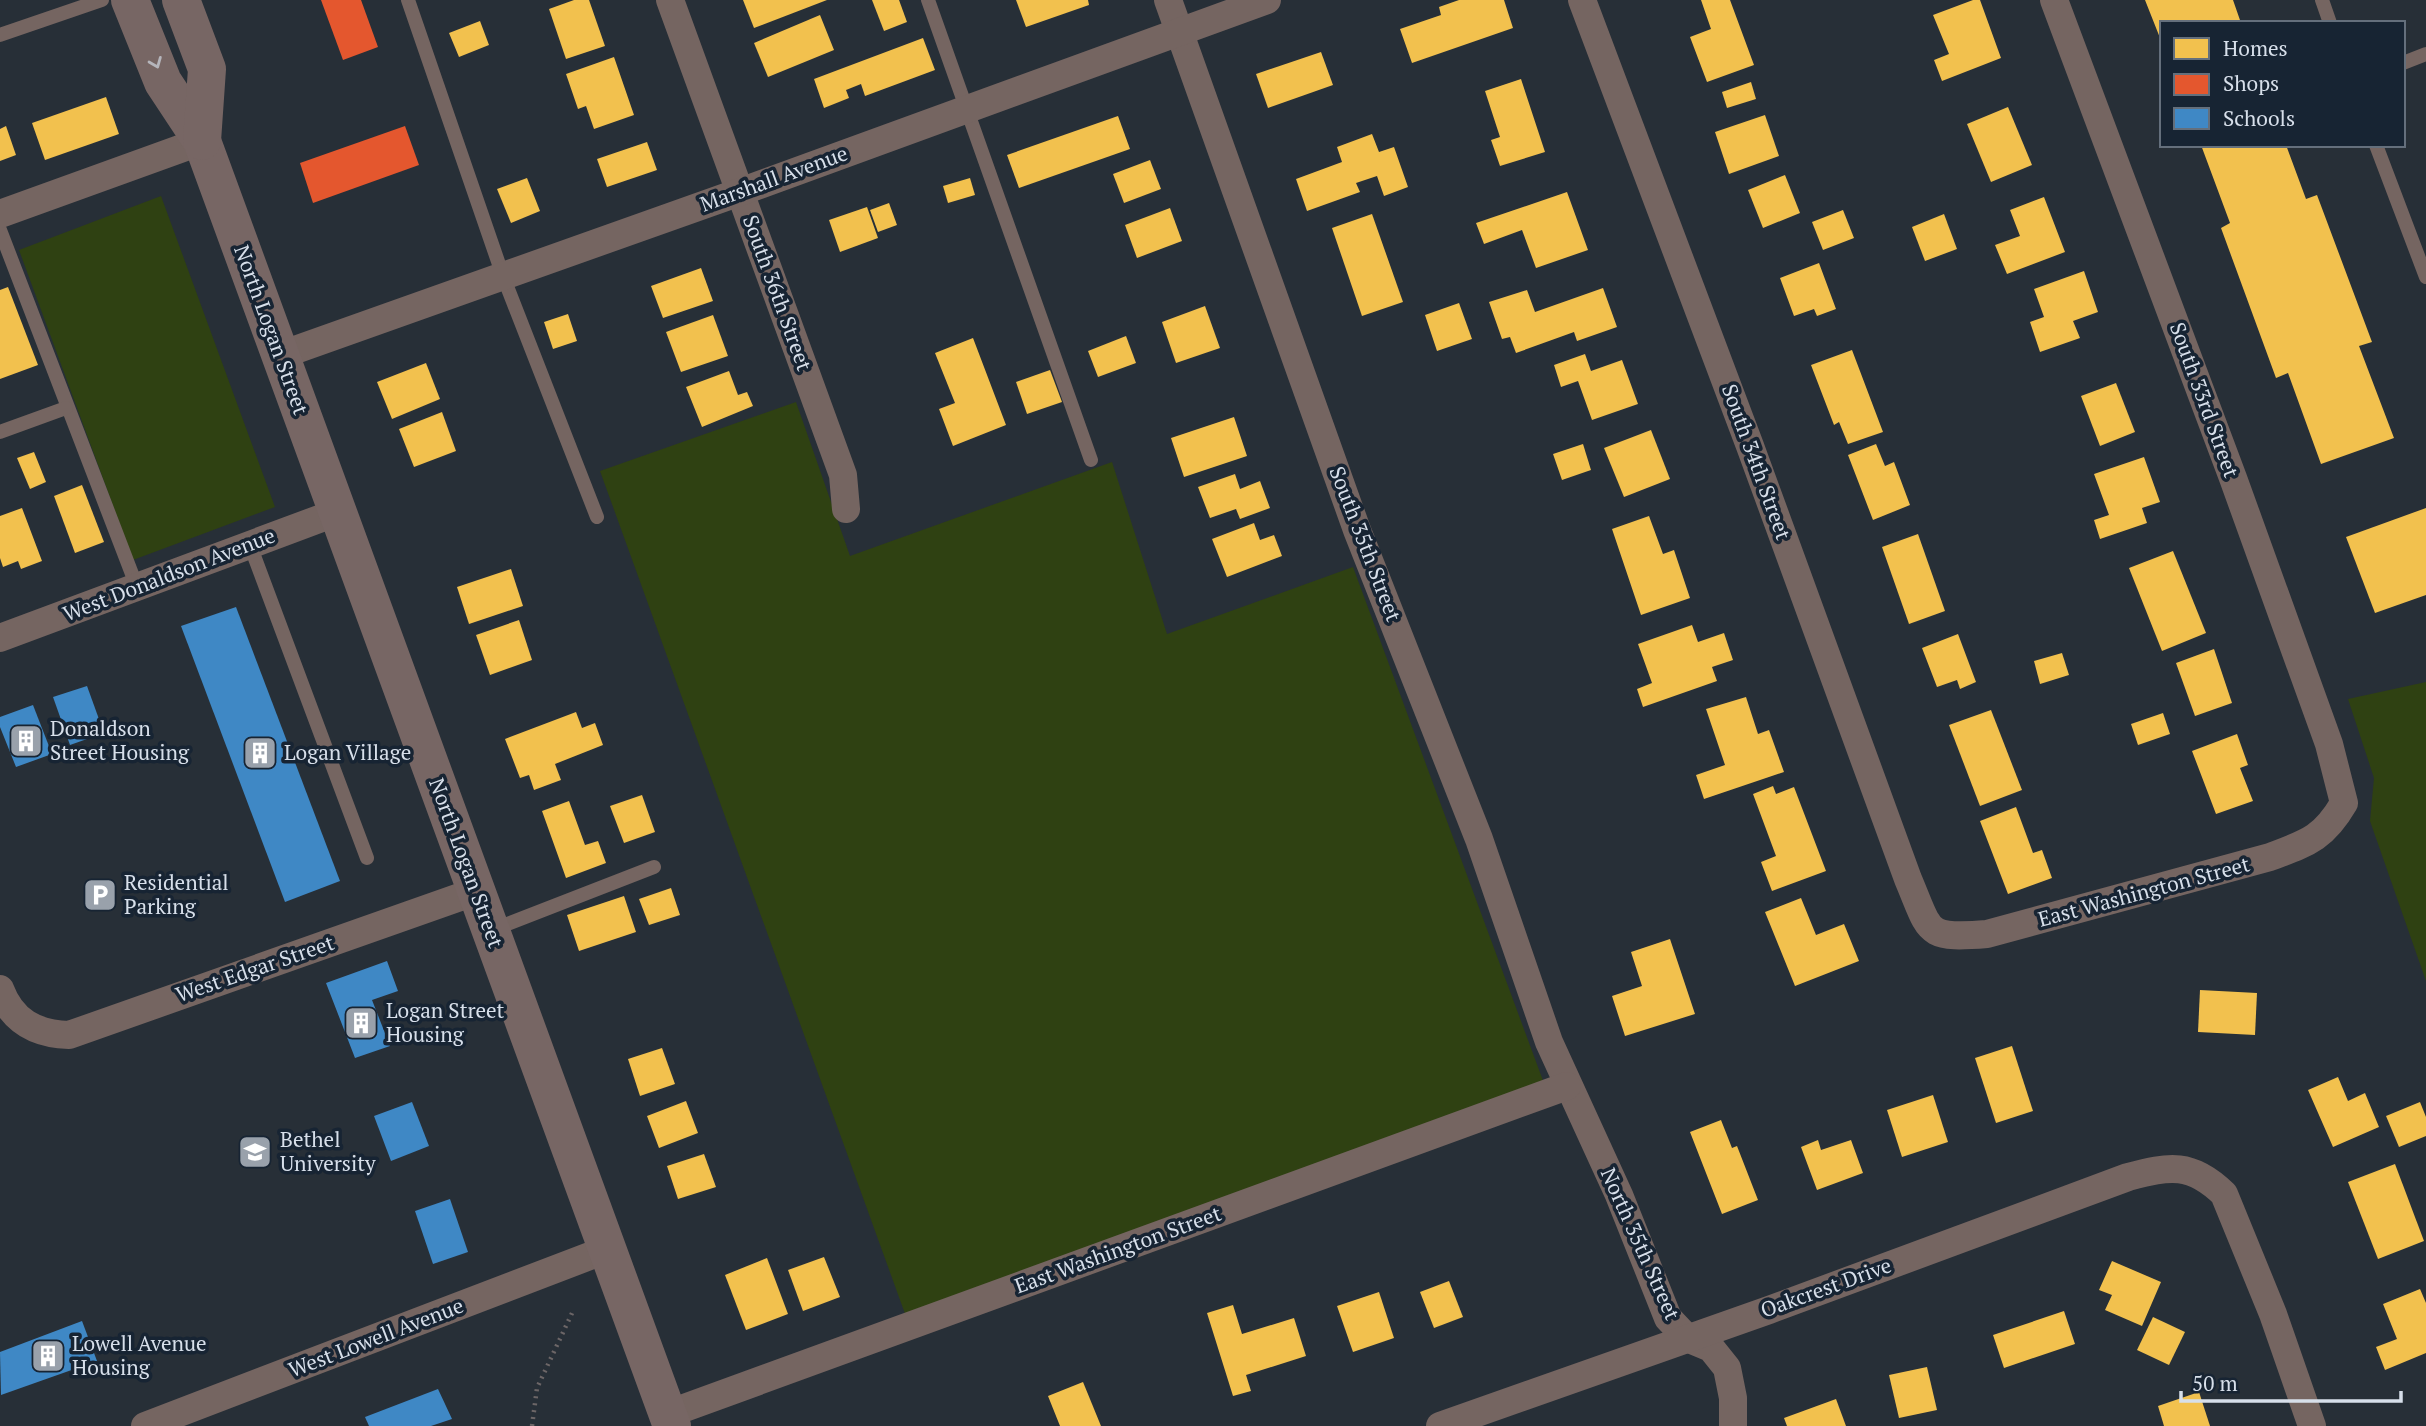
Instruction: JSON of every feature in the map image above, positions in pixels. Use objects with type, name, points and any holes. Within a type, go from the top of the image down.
[{"type":"street","name":"North Logan Street","points":[[130,0],[163,82],[202,141],[670,1420]]},
{"type":"street","name":"North Logan Street","points":[[181,0],[207,69],[202,141]]},
{"type":"street","name":"South 36th Street","points":[[670,0],[843,475],[846,509]]},
{"type":"street","name":"South 35th Street","points":[[1168,0],[1357,530],[1479,839],[1549,1042],[1567,1086]]},
{"type":"street","name":"Marshall Avenue","points":[[281,355],[740,192],[1267,0]]},
{"type":"street","name":"South 34th Street","points":[[1582,0],[1927,925]]},
{"type":"street","name":"South 33rd Street","points":[[2054,0],[2233,478],[2329,744],[2344,803]]},
{"type":"street","points":[[0,214],[202,141]]},
{"type":"street","name":"West Donaldson Avenue","points":[[0,638],[338,512]]},
{"type":"street","name":"East Washington Street","points":[[1927,925],[1934,931],[1951,937],[1987,934],[2270,857],[2313,841],[2333,822],[2344,803]]},
{"type":"street","name":"West Edgar Street","points":[[0,989],[16,1016],[33,1029],[69,1035],[477,891]]},
{"type":"street","name":"East Washington Street","points":[[670,1420],[1567,1086]]},
{"type":"street","name":"North 35th Street","points":[[1567,1086],[1619,1195],[1668,1318],[1687,1338],[1710,1348],[1727,1368],[1733,1398],[1733,1426]]},
{"type":"street","name":"Oakcrest Drive","points":[[1440,1426],[2129,1177],[2161,1168],[2188,1169],[2212,1182],[2224,1194],[2273,1314],[2312,1426]]},
{"type":"street","name":"West Lowell Avenue","points":[[145,1426],[608,1249]]},
{"type":"lane","points":[[0,35],[102,0]]},
{"type":"lane","points":[[408,0],[503,276],[597,517]]},
{"type":"lane","points":[[928,0],[1091,460]]},
{"type":"lane","points":[[2322,0],[2329,21]]},
{"type":"lane","points":[[2405,61],[2426,54]]},
{"type":"lane","points":[[2377,147],[2426,277]]},
{"type":"lane","points":[[0,230],[66,408],[137,587]]},
{"type":"lane","points":[[0,432],[66,408]]},
{"type":"lane","points":[[250,545],[367,858]]},
{"type":"lane","points":[[491,931],[654,867]]},
{"type":"path","points":[[532,1426],[537,1388],[573,1311]]},
{"type":"green space","points":[[161,196],[275,507],[133,560],[19,250]]},
{"type":"green space","points":[[796,402],[850,556],[1112,462],[1167,634],[1353,567],[1545,1086],[908,1322],[600,471]]},
{"type":"green space","points":[[2426,682],[2426,981],[2370,821],[2374,778],[2348,699]]},
{"type":"building: Homes","points":[[574,0],[589,0],[605,46],[566,59],[549,9]]},
{"type":"building: Homes","points":[[743,0],[827,0],[754,28]]},
{"type":"building: Homes","points":[[872,0],[899,0],[907,22],[884,31]]},
{"type":"building: Homes","points":[[1016,0],[1088,0],[1089,5],[1026,27]]},
{"type":"building: Homes","points":[[1459,0],[1504,0],[1513,28],[1412,63],[1400,29],[1441,15],[1439,7]]},
{"type":"building: Homes","points":[[1701,0],[1730,0],[1754,65],[1707,82],[1690,37],[1711,29]]},
{"type":"building: Homes","points":[[1973,0],[1980,0],[2001,58],[1942,81],[1934,60],[1949,54],[1933,15]]},
{"type":"building: Homes","points":[[2145,0],[2233,0],[2240,21],[2160,21],[2160,38]]},
{"type":"building: Homes","points":[[820,15],[834,50],[768,77],[754,43]]},
{"type":"building: Homes","points":[[480,21],[489,45],[459,57],[449,33]]},
{"type":"building: Homes","points":[[923,38],[935,70],[865,96],[861,84],[846,90],[849,98],[824,108],[814,79]]},
{"type":"building: Homes","points":[[1321,52],[1333,85],[1268,108],[1256,74]]},
{"type":"building: Homes","points":[[614,57],[634,115],[594,129],[586,106],[578,109],[566,74]]},
{"type":"building: Homes","points":[[1521,79],[1545,152],[1500,166],[1491,140],[1500,137],[1485,91]]},
{"type":"building: Homes","points":[[1751,82],[1756,99],[1727,108],[1722,92]]},
{"type":"building: Homes","points":[[106,97],[119,134],[45,160],[32,123]]},
{"type":"building: Homes","points":[[2008,107],[2032,165],[1991,182],[1967,124]]},
{"type":"building: Homes","points":[[1765,115],[1779,156],[1729,174],[1715,132]]},
{"type":"building: Homes","points":[[1118,116],[1130,149],[1019,188],[1007,155]]},
{"type":"building: Homes","points":[[6,126],[16,155],[0,161],[0,129]]},
{"type":"building: Homes","points":[[1372,134],[1379,152],[1394,147],[1408,187],[1384,196],[1377,176],[1356,183],[1360,192],[1307,211],[1296,179],[1342,162],[1337,147]]},
{"type":"building: Homes","points":[[647,142],[657,170],[607,187],[597,159]]},
{"type":"building: Homes","points":[[2202,147],[2287,147],[2306,199],[2317,195],[2372,342],[2359,346],[2394,438],[2321,464],[2288,373],[2276,378],[2221,228],[2230,223]]},
{"type":"building: Homes","points":[[1150,160],[1161,189],[1124,203],[1113,174]]},
{"type":"building: Homes","points":[[1785,175],[1800,213],[1763,228],[1748,190]]},
{"type":"building: Homes","points":[[527,178],[540,211],[511,223],[497,189]]},
{"type":"building: Homes","points":[[970,178],[975,195],[948,203],[943,186]]},
{"type":"building: Homes","points":[[1567,192],[1588,250],[1536,268],[1522,230],[1484,244],[1476,223]]},
{"type":"building: Homes","points":[[2044,197],[2065,252],[2007,274],[1995,245],[2020,236],[2010,210]]},
{"type":"building: Homes","points":[[889,203],[897,225],[878,232],[870,210]]},
{"type":"building: Homes","points":[[867,207],[878,238],[840,252],[829,220]]},
{"type":"building: Homes","points":[[1170,208],[1182,241],[1137,258],[1125,225]]},
{"type":"building: Homes","points":[[1843,210],[1854,238],[1823,250],[1812,222]]},
{"type":"building: Homes","points":[[1372,214],[1403,302],[1362,316],[1332,228]]},
{"type":"building: Homes","points":[[1944,214],[1957,249],[1925,261],[1912,227]]},
{"type":"building: Homes","points":[[1819,263],[1836,309],[1817,316],[1814,309],[1794,316],[1780,278]]},
{"type":"building: Homes","points":[[701,268],[713,301],[663,318],[651,286]]},
{"type":"building: Homes","points":[[2084,271],[2098,312],[2073,321],[2080,338],[2040,352],[2030,322],[2044,317],[2034,289]]},
{"type":"building: Homes","points":[[8,287],[38,365],[0,379],[0,290]]},
{"type":"building: Homes","points":[[1603,288],[1617,327],[1577,341],[1574,332],[1516,353],[1510,337],[1502,339],[1489,302],[1527,290],[1535,312]]},
{"type":"building: Homes","points":[[1459,303],[1472,339],[1437,351],[1425,315]]},
{"type":"building: Homes","points":[[1205,306],[1220,348],[1176,363],[1162,322]]},
{"type":"building: Homes","points":[[568,314],[577,341],[553,349],[544,322]]},
{"type":"building: Homes","points":[[713,315],[728,356],[681,372],[666,332]]},
{"type":"building: Homes","points":[[1126,336],[1136,363],[1098,377],[1088,351]]},
{"type":"building: Homes","points":[[973,338],[1006,425],[953,446],[939,409],[955,403],[935,353]]},
{"type":"building: Homes","points":[[1852,350],[1883,432],[1848,444],[1839,422],[1834,425],[1811,365]]},
{"type":"building: Homes","points":[[1585,354],[1591,371],[1622,360],[1638,404],[1592,420],[1578,381],[1561,387],[1554,365]]},
{"type":"building: Homes","points":[[426,363],[440,399],[392,419],[377,382]]},
{"type":"building: Homes","points":[[1050,370],[1062,402],[1027,414],[1016,382]]},
{"type":"building: Homes","points":[[729,371],[738,395],[747,392],[753,406],[702,427],[686,387]]},
{"type":"building: Homes","points":[[2116,383],[2135,432],[2100,446],[2081,396]]},
{"type":"building: Homes","points":[[442,412],[456,451],[414,467],[399,429]]},
{"type":"building: Homes","points":[[1234,417],[1247,456],[1184,477],[1171,438]]},
{"type":"building: Homes","points":[[1651,430],[1670,479],[1624,497],[1604,448]]},
{"type":"building: Homes","points":[[1583,444],[1591,470],[1562,480],[1553,454]]},
{"type":"building: Homes","points":[[1876,444],[1885,466],[1894,462],[1910,505],[1873,520],[1848,455]]},
{"type":"building: Homes","points":[[34,452],[46,482],[30,489],[17,458]]},
{"type":"building: Homes","points":[[2144,457],[2160,502],[2142,508],[2147,523],[2100,539],[2094,520],[2109,515],[2094,474]]},
{"type":"building: Homes","points":[[1235,474],[1240,489],[1260,481],[1270,508],[1240,519],[1236,509],[1210,518],[1198,487]]},
{"type":"building: Homes","points":[[82,485],[104,542],[75,553],[54,496]]},
{"type":"building: Homes","points":[[22,508],[42,561],[21,569],[18,561],[3,567],[0,558],[0,516]]},
{"type":"building: Homes","points":[[2426,508],[2426,595],[2375,613],[2346,537]]},
{"type":"building: Homes","points":[[1649,516],[1663,554],[1674,550],[1690,598],[1641,615],[1612,529]]},
{"type":"building: Homes","points":[[1254,523],[1260,540],[1274,535],[1282,556],[1227,577],[1212,539]]},
{"type":"building: Homes","points":[[1918,534],[1945,611],[1909,624],[1882,547]]},
{"type":"building: Homes","points":[[2173,551],[2206,633],[2162,651],[2129,568]]},
{"type":"building: Homes","points":[[511,569],[523,606],[469,624],[457,587]]},
{"type":"building: Homes","points":[[519,620],[532,660],[490,675],[476,635]]},
{"type":"building: Homes","points":[[1692,625],[1698,642],[1724,633],[1733,660],[1712,667],[1717,681],[1643,707],[1637,689],[1652,683],[1638,644]]},
{"type":"building: Homes","points":[[1958,634],[1976,682],[1960,689],[1957,680],[1937,687],[1922,648]]},
{"type":"building: Homes","points":[[2214,649],[2232,703],[2195,716],[2176,663]]},
{"type":"building: Homes","points":[[2062,653],[2069,675],[2040,684],[2034,661]]},
{"type":"building: Homes","points":[[1746,697],[1758,734],[1769,730],[1784,772],[1704,799],[1696,775],[1725,765],[1706,709]]},
{"type":"building: Homes","points":[[1991,710],[2022,790],[1980,806],[1949,725]]},
{"type":"building: Homes","points":[[576,712],[582,728],[595,723],[603,745],[555,764],[561,780],[534,790],[529,775],[520,778],[505,739]]},
{"type":"building: Homes","points":[[2163,713],[2170,734],[2138,745],[2131,724]]},
{"type":"building: Homes","points":[[2237,734],[2248,765],[2240,768],[2253,801],[2216,814],[2192,751]]},
{"type":"building: Homes","points":[[1773,786],[1776,794],[1794,787],[1826,871],[1772,891],[1761,862],[1776,856],[1753,794]]},
{"type":"building: Homes","points":[[642,795],[655,832],[624,843],[610,806]]},
{"type":"building: Homes","points":[[569,801],[585,845],[598,841],[606,863],[566,878],[542,811]]},
{"type":"building: Homes","points":[[2016,807],[2033,853],[2042,850],[2052,878],[2008,894],[1980,821]]},
{"type":"building: Homes","points":[[671,888],[680,915],[649,925],[639,899]]},
{"type":"building: Homes","points":[[624,896],[636,932],[579,951],[567,915]]},
{"type":"building: Homes","points":[[1801,898],[1816,935],[1844,924],[1859,961],[1795,986],[1765,912]]},
{"type":"building: Homes","points":[[1670,939],[1695,1014],[1625,1036],[1612,996],[1642,986],[1631,952]]},
{"type":"building: Homes","points":[[2200,990],[2257,993],[2255,1035],[2198,1032]]},
{"type":"building: Homes","points":[[2012,1046],[2033,1111],[1996,1123],[1975,1058]]},
{"type":"building: Homes","points":[[662,1048],[675,1084],[640,1096],[628,1059]]},
{"type":"building: Homes","points":[[2338,1077],[2348,1101],[2365,1093],[2379,1127],[2333,1147],[2308,1090]]},
{"type":"building: Homes","points":[[1933,1095],[1948,1142],[1902,1157],[1887,1110]]},
{"type":"building: Homes","points":[[686,1101],[698,1133],[659,1148],[647,1116]]},
{"type":"building: Homes","points":[[2420,1102],[2426,1117],[2426,1136],[2399,1147],[2386,1116]]},
{"type":"building: Homes","points":[[1721,1120],[1732,1148],[1737,1146],[1758,1200],[1722,1214],[1690,1132]]},
{"type":"building: Homes","points":[[1818,1140],[1821,1150],[1851,1140],[1863,1173],[1817,1190],[1801,1147]]},
{"type":"building: Homes","points":[[704,1154],[716,1187],[678,1199],[667,1166]]},
{"type":"building: Homes","points":[[2395,1164],[2424,1241],[2378,1259],[2348,1182]]},
{"type":"building: Homes","points":[[824,1257],[840,1297],[803,1311],[788,1270]]},
{"type":"building: Homes","points":[[767,1258],[788,1314],[746,1330],[725,1275]]},
{"type":"building: Homes","points":[[2112,1261],[2161,1282],[2142,1326],[2105,1310],[2112,1295],[2099,1290]]},
{"type":"building: Homes","points":[[1449,1281],[1463,1317],[1434,1328],[1420,1292]]},
{"type":"building: Homes","points":[[2420,1289],[2426,1303],[2426,1353],[2385,1370],[2376,1347],[2397,1339],[2383,1304]]},
{"type":"building: Homes","points":[[1379,1292],[1394,1338],[1353,1352],[1337,1306]]},
{"type":"building: Homes","points":[[1233,1305],[1242,1334],[1294,1318],[1306,1356],[1246,1375],[1251,1391],[1233,1396],[1207,1313]]},
{"type":"building: Homes","points":[[2064,1311],[2075,1344],[2004,1368],[1993,1335]]},
{"type":"building: Homes","points":[[2153,1317],[2185,1332],[2169,1365],[2137,1350]]},
{"type":"building: Homes","points":[[1927,1367],[1937,1410],[1899,1418],[1889,1375]]},
{"type":"building: Homes","points":[[1083,1382],[1101,1426],[1060,1426],[1048,1396]]},
{"type":"building: Homes","points":[[2199,1392],[2210,1426],[2164,1426],[2158,1406]]},
{"type":"building: Homes","points":[[1836,1399],[1846,1426],[1787,1426],[1784,1418]]},
{"type":"building: Shops","points":[[321,0],[361,0],[378,47],[343,60]]},
{"type":"building: Shops","points":[[405,126],[419,165],[313,203],[300,163]]},
{"type":"building: Schools","name":"Logan Village","points":[[236,607],[340,881],[285,902],[181,626]]},
{"type":"building: Schools","name":"Donaldson Street Housing","points":[[87,686],[104,733],[70,745],[53,697]]},
{"type":"building: Schools","name":"Donaldson Street Housing","points":[[33,705],[52,754],[16,767],[0,727],[0,717]]},
{"type":"building: Schools","name":"Logan Street Housing","points":[[387,961],[398,991],[372,1000],[390,1046],[355,1058],[326,983]]},
{"type":"building: Schools","name":"Logan Street Housing","points":[[412,1102],[429,1146],[391,1161],[374,1116]]},
{"type":"building: Schools","points":[[450,1199],[468,1252],[433,1264],[415,1211]]},
{"type":"building: Schools","name":"Lowell Avenue Housing","points":[[82,1321],[97,1361],[1,1395],[0,1352]]},
{"type":"building: Schools","points":[[438,1389],[452,1419],[431,1426],[369,1426],[365,1417]]},
{"type":"place","name":"Donaldson Street Housing","points":[[26,741]]},
{"type":"place","name":"Logan Village","points":[[260,753]]},
{"type":"place","name":"Residential Parking","points":[[100,895]]},
{"type":"place","name":"Logan Street Housing","points":[[361,1023]]},
{"type":"place","name":"Bethel University","points":[[255,1152]]},
{"type":"place","name":"Lowell Avenue Housing","points":[[48,1356]]}]
